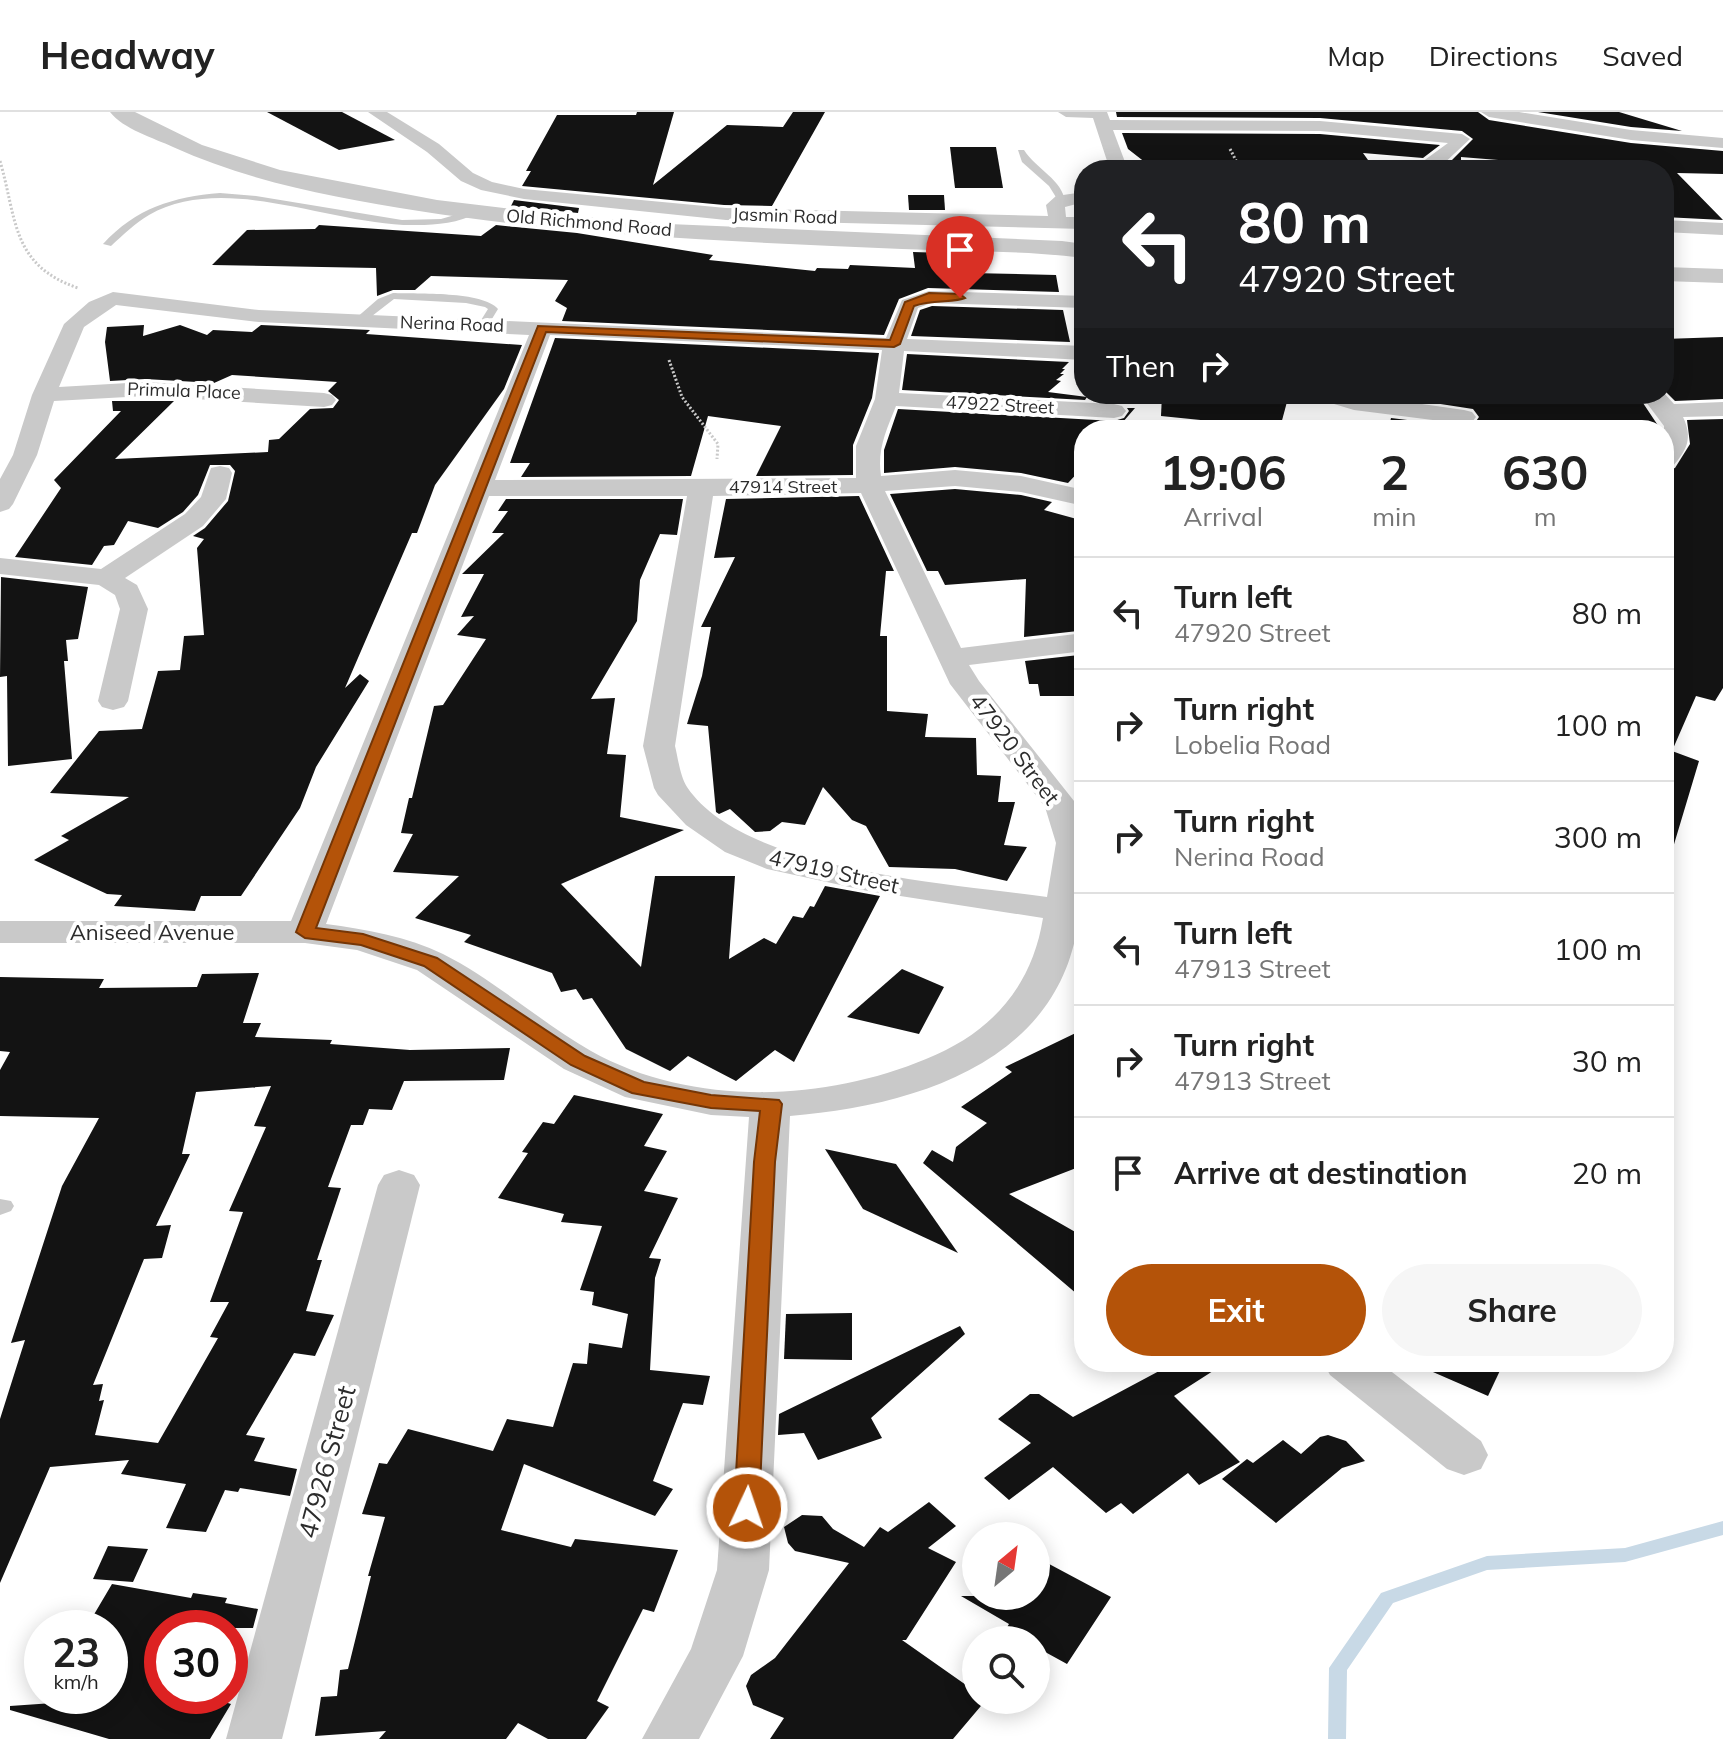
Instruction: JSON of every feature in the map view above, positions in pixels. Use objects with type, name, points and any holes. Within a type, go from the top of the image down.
[{"type":"street","name":"Jasmin Road","points":[[376,112],[433,148],[467,177],[487,186],[565,200],[689,212],[1074,223]]},
{"type":"street","points":[[1066,112],[1101,117],[1320,126],[1462,139],[1438,160]]},
{"type":"street","points":[[1489,112],[1631,135],[1723,143]]},
{"type":"street","name":"Old Richmond Road","points":[[128,113],[155,134],[215,159],[289,180],[378,199],[472,213],[683,232],[1074,250]]},
{"type":"street","points":[[1101,117],[1116,160]]},
{"type":"street","points":[[1058,223],[1055,205],[1062,200],[1074,198]]},
{"type":"street","points":[[1674,227],[1723,229]]},
{"type":"street","points":[[1674,274],[1723,276]]},
{"type":"street","name":"47920 Street","points":[[305,932],[363,940],[430,962],[578,1060],[639,1088],[711,1102],[771,1104],[849,1098],[907,1082],[972,1055],[1024,1010],[1056,951],[1074,912],[1073,843],[1061,806],[965,684],[870,486],[866,460],[868,446],[887,399],[894,344],[909,304],[929,297],[1074,302]]},
{"type":"street","points":[[0,504],[25,455],[44,395],[75,324],[96,306],[113,298]]},
{"type":"street","name":"Nerina Road","points":[[113,298],[186,309],[359,321],[1074,353]]},
{"type":"street","points":[[305,932],[542,328]]},
{"type":"street","name":"Primula Place","points":[[44,395],[145,389],[324,400]]},
{"type":"street","name":"47922 Street","points":[[887,399],[1114,411]]},
{"type":"street","points":[[1362,404],[1464,417]]},
{"type":"street","points":[[1662,404],[1673,420]]},
{"type":"street","points":[[1669,411],[1723,409]]},
{"type":"street","points":[[1674,424],[1679,436],[1674,447]]},
{"type":"street","points":[[106,578],[194,520],[213,499],[220,473]]},
{"type":"street","name":"47914 Street","points":[[479,488],[870,486],[912,479],[955,478],[1021,484],[1074,496]]},
{"type":"street","name":"47919 Street","points":[[701,488],[659,746],[670,788],[698,818],[737,845],[779,862],[868,881],[1074,912]]},
{"type":"street","points":[[0,566],[106,578],[127,591],[134,609],[113,701]]},
{"type":"street","points":[[951,658],[1074,643]]},
{"type":"street","name":"Aniseed Avenue","points":[[0,932],[305,932]]},
{"type":"street","points":[[670,1739],[716,1656],[743,1570],[765,1162],[771,1104]]},
{"type":"street","name":"47926 Street","points":[[254,1739],[399,1185]]},
{"type":"street","points":[[1359,1372],[1464,1455]]},
{"type":"lane","points":[[1021,152],[1030,166],[1056,185],[1062,200]]},
{"type":"lane","points":[[108,244],[130,223],[149,211],[188,199],[255,199],[407,222],[436,222],[472,213]]},
{"type":"path","points":[[0,161],[26,252],[37,264],[66,284],[113,298]]},
{"type":"path","points":[[657,333],[682,397],[718,444],[716,462],[701,488]]},
{"type":"building","points":[[267,112],[342,112],[395,140],[339,150]]},
{"type":"building","points":[[637,112],[674,112],[653,185],[727,125],[783,127],[793,112],[825,112],[772,206],[724,205],[522,186],[531,171],[526,171],[557,115],[636,115]]},
{"type":"building","points":[[1116,112],[1478,112],[1489,120],[1631,143],[1723,151],[1723,174],[1677,173],[1723,220],[1674,218],[1674,160],[1497,160],[1461,157],[1461,160],[1452,160],[1473,139],[1462,131],[1320,118],[1117,117]]},
{"type":"building","points":[[1538,112],[1619,112],[1682,131],[1631,127]]},
{"type":"building","points":[[1122,133],[1320,134],[1440,145],[1423,158],[1363,153],[1368,160],[1142,160],[1128,149]]},
{"type":"building","points":[[950,147],[996,147],[1003,188],[955,188]]},
{"type":"building","points":[[908,195],[944,195],[945,210],[909,210]]},
{"type":"building","points":[[514,200],[579,208],[578,213],[511,206]]},
{"type":"building","points":[[319,225],[481,236],[496,225],[577,233],[713,255],[709,260],[815,271],[817,268],[848,269],[850,265],[915,268],[913,252],[976,254],[970,273],[1056,275],[1059,292],[928,288],[899,299],[884,335],[562,321],[567,308],[555,301],[568,280],[431,276],[415,290],[393,290],[377,296],[376,268],[212,265],[247,230],[315,229]]},
{"type":"building","points":[[932,306],[1063,310],[1070,342],[911,336],[920,310]]},
{"type":"building","points":[[144,325],[143,336],[180,325],[207,335],[213,330],[252,332],[261,325],[370,330],[366,334],[522,345],[504,389],[435,485],[417,533],[412,533],[345,688],[360,674],[369,681],[316,767],[300,808],[241,896],[201,896],[195,911],[114,906],[122,895],[107,894],[34,860],[69,840],[61,836],[129,797],[50,793],[99,731],[142,729],[158,671],[180,670],[184,636],[204,635],[197,548],[204,539],[193,536],[205,528],[228,501],[235,471],[230,465],[210,465],[198,495],[183,512],[158,528],[128,521],[114,545],[104,546],[92,565],[15,557],[61,488],[54,480],[121,411],[113,411],[112,401],[174,401],[115,459],[268,452],[269,440],[279,439],[310,409],[333,408],[339,400],[328,391],[337,382],[232,375],[214,383],[145,379],[110,381],[105,342],[107,327]]},
{"type":"building","points":[[1723,337],[1723,399],[1674,400],[1674,339]]},
{"type":"building","points":[[555,338],[879,353],[872,398],[853,445],[853,475],[756,476],[781,426],[708,416],[691,476],[521,477],[530,463],[510,463]]},
{"type":"building","points":[[907,354],[1069,362],[1060,374],[1064,374],[1056,380],[1061,381],[1048,392],[1074,395],[1074,399],[902,390]]},
{"type":"building","points":[[1162,404],[1286,404],[1282,420],[1201,420],[1161,416]]},
{"type":"building","points":[[1440,404],[1644,404],[1654,420],[1477,420],[1479,417],[1473,409]]},
{"type":"building","points":[[1127,408],[1135,408],[1125,420],[1117,420],[1124,418],[1129,411]]},
{"type":"building","points":[[898,409],[1096,420],[1074,420],[1074,477],[1068,483],[1021,473],[955,467],[884,473],[884,450]]},
{"type":"building","points":[[1723,419],[1723,688],[1715,701],[1696,696],[1674,746],[1674,468],[1690,444],[1687,420]]},
{"type":"building","points":[[955,489],[1021,495],[1052,502],[1044,510],[1074,518],[1074,631],[1024,637],[1026,579],[945,585],[938,571],[927,571],[890,494]]},
{"type":"building","points":[[859,496],[894,571],[886,571],[880,636],[887,636],[887,711],[928,714],[925,737],[976,738],[977,775],[1001,776],[998,802],[1015,802],[1004,845],[1027,847],[1007,881],[955,869],[889,867],[866,826],[852,820],[823,787],[805,825],[782,822],[770,831],[755,832],[730,809],[719,814],[716,812],[708,726],[687,724],[702,676],[711,627],[701,627],[735,557],[714,558],[726,499]]},
{"type":"building","points":[[506,499],[683,499],[677,535],[660,534],[640,580],[637,621],[591,699],[615,698],[607,754],[626,755],[620,817],[684,830],[561,884],[641,967],[655,876],[735,876],[729,959],[764,938],[776,944],[793,916],[803,918],[810,906],[814,907],[825,886],[880,896],[794,1062],[775,1050],[736,1081],[688,1056],[670,1071],[626,1049],[592,998],[583,1000],[576,989],[561,992],[552,973],[464,942],[471,935],[415,918],[459,876],[393,872],[413,834],[401,833],[434,706],[443,705],[486,639],[457,635],[474,616],[461,617],[484,574],[462,574],[504,533],[492,533],[508,511],[498,511]]},
{"type":"building","points":[[1,577],[88,587],[78,639],[66,640],[68,661],[64,661],[72,759],[8,766],[7,676],[0,677]]},
{"type":"building","points":[[1074,656],[1074,696],[1040,696],[1038,684],[1029,684],[1025,661]]},
{"type":"building","points":[[1674,752],[1699,761],[1674,844]]},
{"type":"building","points":[[902,969],[944,987],[919,1034],[847,1017]]},
{"type":"building","points":[[259,973],[243,1023],[261,1023],[255,1037],[332,1040],[330,1044],[410,1050],[510,1048],[504,1080],[404,1081],[392,1110],[369,1109],[363,1125],[351,1125],[328,1187],[341,1188],[317,1260],[322,1260],[306,1311],[334,1315],[315,1356],[294,1353],[246,1435],[265,1438],[254,1461],[297,1469],[290,1496],[240,1488],[238,1492],[225,1490],[206,1532],[166,1528],[186,1484],[121,1474],[129,1460],[50,1467],[0,1583],[0,1419],[25,1340],[11,1343],[62,1186],[99,1118],[0,1116],[0,1070],[10,1052],[0,1051],[0,977],[104,979],[99,988],[197,987],[202,974]],"holes":[[[271,1086],[254,1126],[266,1127],[229,1211],[243,1212],[210,1302],[229,1302],[210,1337],[218,1338],[158,1443],[95,1435],[104,1400],[99,1401],[103,1384],[93,1385],[144,1259],[162,1258],[171,1225],[156,1226],[190,1154],[182,1154],[196,1092]]]},
{"type":"building","points":[[1074,1034],[1074,1169],[1009,1194],[1074,1231],[1074,1291],[923,1163],[932,1150],[953,1162],[956,1147],[987,1123],[961,1107],[1012,1072],[1005,1067]]},
{"type":"building","points":[[574,1095],[663,1114],[644,1146],[667,1151],[644,1191],[678,1198],[649,1258],[661,1259],[655,1278],[650,1370],[710,1376],[703,1405],[683,1403],[653,1481],[673,1489],[655,1516],[524,1464],[501,1530],[571,1547],[575,1539],[678,1550],[654,1612],[643,1609],[597,1701],[609,1707],[586,1739],[548,1739],[518,1723],[506,1739],[379,1739],[386,1731],[315,1736],[321,1697],[337,1696],[340,1670],[348,1669],[371,1576],[368,1576],[385,1517],[362,1514],[379,1463],[387,1464],[408,1429],[493,1451],[507,1419],[553,1427],[573,1363],[587,1364],[589,1343],[622,1348],[628,1314],[592,1305],[594,1292],[580,1290],[602,1226],[561,1222],[564,1214],[498,1198],[528,1153],[522,1152],[543,1122],[554,1124]]},
{"type":"building","points":[[825,1149],[896,1164],[958,1253],[863,1209]]},
{"type":"building","points":[[852,1313],[852,1360],[784,1359],[786,1314]]},
{"type":"building","points":[[960,1326],[965,1334],[871,1418],[882,1438],[818,1460],[804,1433],[778,1435],[779,1414]]},
{"type":"building","points":[[1157,1372],[1211,1372],[1174,1396],[1240,1462],[1199,1485],[1188,1473],[1133,1514],[1121,1503],[1106,1513],[1053,1467],[1009,1500],[984,1478],[1031,1443],[998,1419],[1030,1394],[1039,1394],[1073,1417]]},
{"type":"building","points":[[1433,1372],[1499,1372],[1488,1396]]},
{"type":"building","points":[[1328,1435],[1346,1441],[1365,1461],[1342,1468],[1276,1523],[1222,1479],[1247,1459],[1253,1463],[1283,1440],[1301,1454],[1320,1437]]},
{"type":"building","points":[[929,1502],[956,1526],[928,1548],[956,1562],[906,1640],[902,1640],[962,1682],[962,1714],[974,1714],[953,1739],[770,1739],[784,1718],[753,1705],[746,1686],[751,1675],[775,1658],[849,1563],[795,1551],[788,1543],[784,1527],[802,1515],[822,1516],[833,1529],[864,1547],[880,1527],[888,1532]]},
{"type":"building","points":[[108,1546],[148,1549],[133,1582],[93,1579]]},
{"type":"building","points":[[1050,1564],[1111,1597],[1067,1664],[1050,1655],[1050,1626],[1009,1624],[985,1610],[1050,1610]]},
{"type":"building","points":[[112,1584],[191,1598],[193,1593],[227,1598],[225,1603],[258,1609],[253,1628],[248,1628],[248,1610],[144,1610],[144,1714],[225,1714],[210,1739],[109,1739],[10,1710],[10,1706],[24,1705],[24,1714],[128,1714],[128,1610],[97,1610]]},
{"type":"waterway","points":[[1337,1739],[1338,1668],[1387,1598],[1487,1563],[1625,1555],[1723,1528]]},
{"type":"route","points":[[747,1508],[765,1162],[771,1104],[711,1102],[639,1088],[578,1060],[430,962],[363,940],[305,932],[542,328],[894,344],[909,304],[929,297],[960,298]]}]
